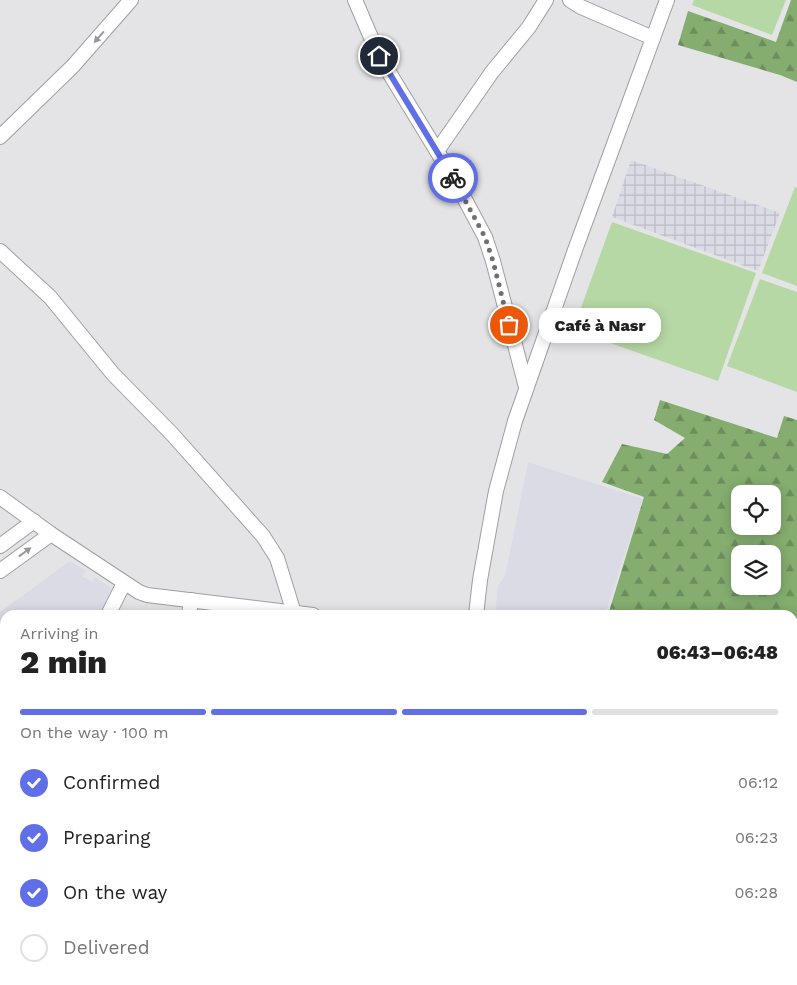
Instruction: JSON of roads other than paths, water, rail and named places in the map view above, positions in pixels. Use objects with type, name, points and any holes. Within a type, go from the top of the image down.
[{"type":"street","points":[[0,137],[73,66],[131,0]]},
{"type":"street","points":[[355,0],[379,56],[458,185],[485,237],[526,387]]},
{"type":"street","points":[[437,152],[492,72],[529,27],[546,0]]},
{"type":"street","points":[[570,0],[581,7],[653,38]]},
{"type":"street","points":[[477,610],[496,491],[526,387],[667,0]]},
{"type":"street","points":[[0,251],[50,297],[113,374],[172,434],[263,536],[277,558],[293,610]]},
{"type":"street","points":[[0,497],[51,534],[139,592],[147,595],[270,610]]},
{"type":"street","points":[[0,546],[34,521]]},
{"type":"street","points":[[0,571],[51,534]]},
{"type":"street","points":[[110,610],[124,583]]},
{"type":"street","points":[[190,610],[191,600]]},
{"type":"place","name":"Café à Nasr","points":[[509,325]]}]
